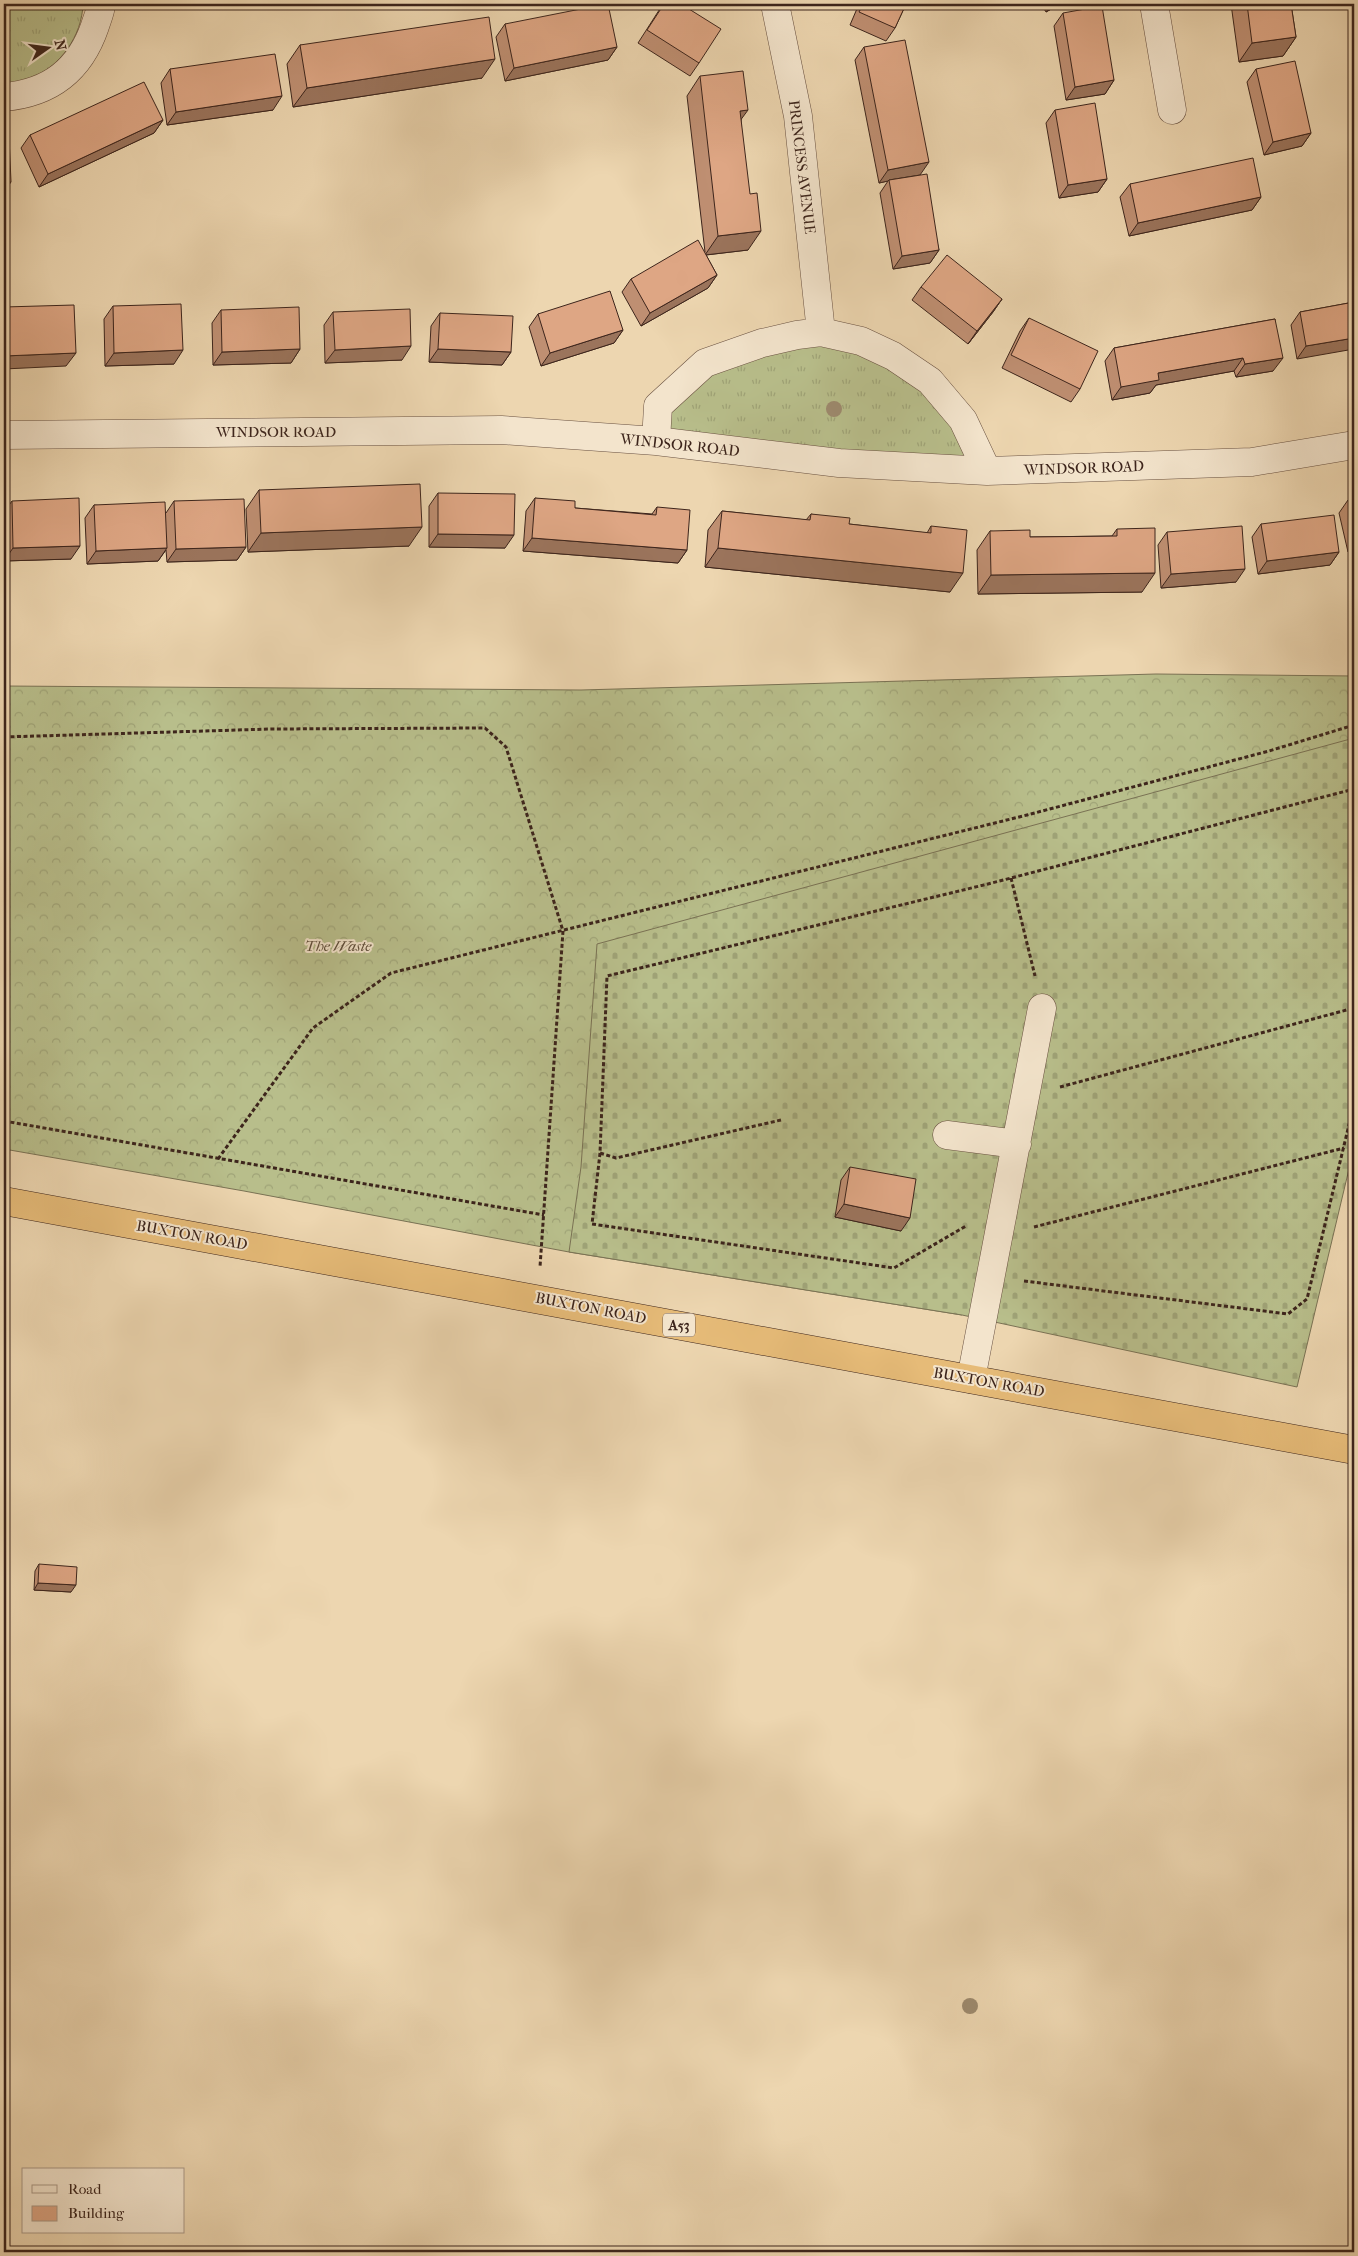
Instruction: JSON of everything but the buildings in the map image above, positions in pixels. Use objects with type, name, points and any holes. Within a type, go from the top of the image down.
[{"type":"highway","name":"BUXTON ROAD","points":[[4,1201],[1354,1450]]},
{"type":"street","points":[[4,98],[43,89],[70,69],[88,47],[108,4]]},
{"type":"street","name":"PRINCESS AVENUE","points":[[775,4],[798,116],[821,332]]},
{"type":"street","points":[[1154,4],[1172,110]]},
{"type":"street","points":[[656,440],[658,406],[705,363],[762,343],[821,332],[861,341],[893,356],[930,381],[963,420],[987,471]]},
{"type":"street","name":"WINDSOR ROAD","points":[[4,435],[501,430],[656,440],[839,463],[987,471],[1252,462],[1354,444]]},
{"type":"street","points":[[971,1379],[1000,1236],[1042,1008]]},
{"type":"street","points":[[947,1135],[1017,1144]]},
{"type":"path","points":[[218,1159],[313,1028],[391,973],[1036,812],[1269,751],[1354,725]]},
{"type":"path","points":[[4,737],[271,729],[485,728],[506,747],[563,931],[538,1298]]},
{"type":"path","points":[[1006,1202],[894,1268],[592,1224],[600,1153],[607,976],[1011,878],[1354,789]]},
{"type":"path","points":[[1011,878],[1042,1008]]},
{"type":"path","points":[[1026,1096],[1354,1008]]},
{"type":"path","points":[[992,1277],[1288,1314],[1307,1299],[1354,1104]]},
{"type":"path","points":[[600,1153],[616,1158],[781,1120]]},
{"type":"path","points":[[4,1122],[544,1216]]},
{"type":"path","points":[[1000,1236],[1344,1148]]},
{"type":"green space","points":[[4,4],[83,4],[79,28],[74,39],[60,58],[41,74],[24,82],[4,86]]},
{"type":"green space","points":[[821,332],[930,381],[987,471],[656,441],[658,406],[705,363]]},
{"type":"green space","name":"The Waste","points":[[1156,674],[1354,676],[1354,738],[962,1315],[569,1252],[244,1191],[4,1149],[4,686],[581,690]]},
{"type":"green space","points":[[1354,738],[1354,1148],[1297,1387],[962,1315],[569,1252],[581,1167],[597,944]]}]
